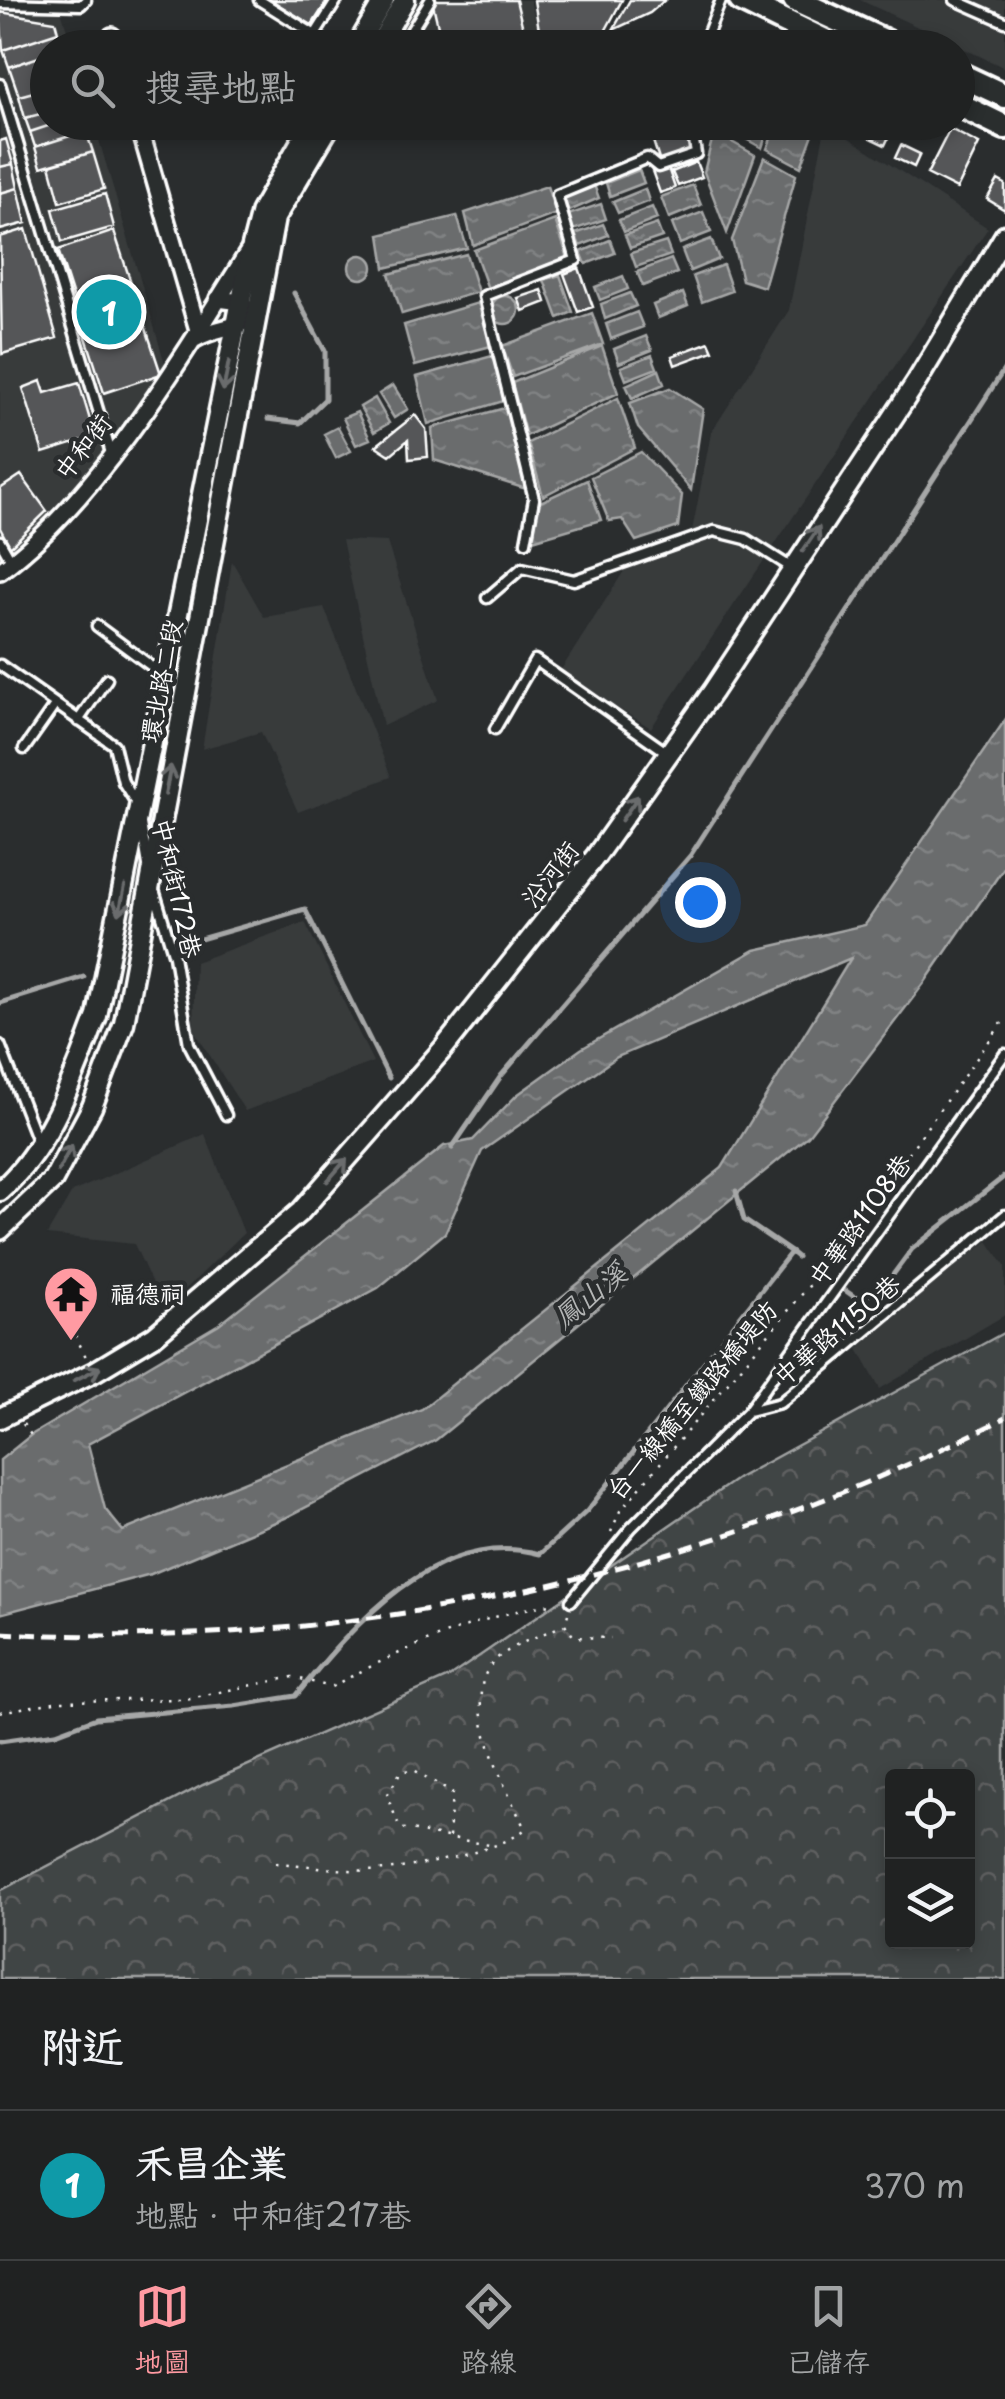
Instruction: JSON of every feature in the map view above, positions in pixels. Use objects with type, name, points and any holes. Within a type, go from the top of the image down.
[{"type":"main road","points":[[795,0],[860,30]]},
{"type":"main road","points":[[753,3],[805,30]]},
{"type":"main road","points":[[975,82],[1005,96]]},
{"type":"main road","points":[[975,112],[1005,127]]},
{"type":"street","points":[[366,30],[384,0]]},
{"type":"street","points":[[387,30],[405,0]]},
{"type":"street","points":[[143,140],[194,336],[211,330],[235,329],[255,316],[240,302],[218,299]]},
{"type":"street","name":"環北路二段","points":[[0,1190],[26,1168],[64,1099],[97,1016],[252,246],[261,211],[302,140]]},
{"type":"street","name":"環北路二段","points":[[0,1230],[53,1180],[92,1106],[124,1023],[275,218],[321,140]]},
{"type":"street","name":"沿河街","points":[[0,1418],[94,1372],[154,1336],[301,1211],[443,1050],[596,856],[669,754],[917,381],[1005,235]]},
{"type":"street","name":"中和街","points":[[6,566],[83,490],[112,453],[252,246]]},
{"type":"lane","points":[[0,3],[80,5],[86,0]]},
{"type":"lane","points":[[258,0],[306,30]]},
{"type":"lane","points":[[319,30],[337,0]]},
{"type":"lane","points":[[412,30],[430,0]]},
{"type":"lane","points":[[709,30],[721,0]]},
{"type":"lane","points":[[956,0],[1005,22]]},
{"type":"lane","points":[[0,84],[112,453]]},
{"type":"lane","points":[[526,542],[534,500],[484,296],[576,260],[557,194],[647,158],[658,166],[696,154],[694,140]]},
{"type":"lane","points":[[486,598],[522,568],[574,580],[714,531],[746,538],[792,568]]},
{"type":"lane","points":[[0,541],[6,566]]},
{"type":"lane","points":[[97,626],[167,678]]},
{"type":"lane","points":[[495,728],[535,660],[669,754]]},
{"type":"lane","name":"中和街172巷","points":[[0,664],[114,746],[123,782],[140,815],[150,875],[174,956],[188,1044],[226,1115]]},
{"type":"lane","points":[[78,721],[107,680]]},
{"type":"lane","points":[[24,749],[55,705]]},
{"type":"lane","points":[[0,1045],[38,1145]]},
{"type":"lane","name":"中華路1108巷","points":[[748,1411],[1005,1054]]},
{"type":"lane","name":"中華路1150巷","points":[[572,1600],[631,1528],[748,1411],[780,1404],[1005,1214]]},
{"type":"path","name":"台一線橋至鐵路橋堤防","points":[[608,1540],[620,1511],[836,1255],[1005,1018]]},
{"type":"path","points":[[75,1335],[94,1372]]},
{"type":"path","points":[[0,1712],[60,1700],[186,1699],[300,1679],[331,1687],[410,1648],[528,1607],[572,1600],[565,1624],[498,1657],[480,1684],[480,1713],[505,1788],[526,1829],[518,1836],[490,1845],[384,1870],[276,1863]]},
{"type":"path","points":[[565,1624],[574,1637],[611,1638]]},
{"type":"path","points":[[448,1837],[452,1793],[414,1770],[401,1771],[387,1796],[400,1828],[490,1845]]},
{"type":"shaded area","points":[[0,0],[58,0],[67,30],[30,30],[30,140],[99,140],[166,367],[75,490],[0,563]]},
{"type":"shaded area","points":[[425,0],[530,0],[538,30],[408,30]]},
{"type":"shaded area","points":[[860,0],[1005,0],[1005,68],[975,54],[975,30],[924,30]]},
{"type":"shaded area","points":[[823,140],[852,140],[988,228],[651,728],[559,673],[631,560],[692,531],[711,433],[789,310]]},
{"type":"shaded area","points":[[342,540],[387,542],[438,700],[383,726]]},
{"type":"shaded area","points":[[232,561],[264,617],[324,607],[391,777],[298,812],[261,732],[202,749]]},
{"type":"shaded area","points":[[305,922],[373,1062],[245,1111],[193,1029],[195,962]]},
{"type":"shaded area","points":[[205,1134],[244,1233],[164,1310],[134,1244],[47,1235],[72,1192]]},
{"type":"shaded area","points":[[988,1241],[1005,1266],[1005,1315],[880,1389],[858,1349],[899,1310]]},
{"type":"green space","points":[[1005,1332],[1005,1979],[0,1979],[0,1891],[203,1785],[449,1677],[738,1478]]},
{"type":"water","points":[[712,140],[728,140],[755,155],[727,233],[704,172]]},
{"type":"water","points":[[748,140],[765,140],[762,148]]},
{"type":"water","points":[[770,140],[811,140],[801,167],[767,149]]},
{"type":"water","points":[[764,157],[796,175],[764,287],[742,280],[732,240]]},
{"type":"water","points":[[639,170],[644,183],[610,196],[606,183]]},
{"type":"water","points":[[594,185],[599,198],[569,211],[563,198]]},
{"type":"water","points":[[693,185],[701,205],[669,218],[661,197]]},
{"type":"water","points":[[547,186],[556,214],[473,245],[465,213]]},
{"type":"water","points":[[645,189],[649,201],[618,213],[613,202]]},
{"type":"water","points":[[601,204],[606,219],[573,230],[568,215]]},
{"type":"water","points":[[652,207],[657,219],[624,232],[619,220]]},
{"type":"water","points":[[703,212],[711,232],[680,244],[672,224]]},
{"type":"water","points":[[457,216],[467,248],[385,268],[380,235]]},
{"type":"water","points":[[555,220],[568,258],[488,289],[474,250]]},
{"type":"water","points":[[603,224],[608,235],[580,246],[575,234]]},
{"type":"water","points":[[657,224],[662,237],[630,248],[625,235]]},
{"type":"water","points":[[711,239],[719,259],[690,271],[682,250]]},
{"type":"water","points":[[610,240],[615,253],[586,264],[581,252]]},
{"type":"water","points":[[666,242],[671,255],[636,267],[631,253]]},
{"type":"water","points":[[466,254],[478,292],[402,314],[389,274]]},
{"type":"water","points":[[361,255],[373,267],[361,279],[349,267]]},
{"type":"water","points":[[671,259],[677,273],[643,286],[637,272]]},
{"type":"water","points":[[723,265],[732,291],[702,302],[693,276]]},
{"type":"water","points":[[560,275],[573,312],[558,318],[544,280]]},
{"type":"water","points":[[623,276],[628,289],[600,300],[595,287]]},
{"type":"water","points":[[630,293],[636,306],[605,319],[601,304]]},
{"type":"water","points":[[683,293],[688,306],[658,318],[653,305]]},
{"type":"water","points":[[505,296],[515,300],[519,310],[515,320],[505,324],[495,320],[491,310],[495,300]]},
{"type":"water","points":[[478,303],[491,346],[415,366],[404,325]]},
{"type":"water","points":[[637,312],[643,327],[611,339],[606,324]]},
{"type":"water","points":[[592,313],[603,344],[513,377],[502,346]]},
{"type":"water","points":[[646,336],[652,350],[619,363],[614,349]]},
{"type":"water","points":[[602,346],[618,393],[526,436],[512,383]]},
{"type":"water","points":[[652,355],[657,368],[626,380],[621,367]]},
{"type":"water","points":[[492,356],[507,400],[428,424],[417,377]]},
{"type":"water","points":[[659,370],[664,384],[632,398],[626,385]]},
{"type":"water","points":[[393,385],[408,409],[394,418],[379,394]]},
{"type":"water","points":[[670,388],[703,409],[691,490],[638,428],[630,403]]},
{"type":"water","points":[[375,398],[389,423],[374,432],[360,407]]},
{"type":"water","points":[[618,398],[635,448],[543,496],[528,443]]},
{"type":"water","points":[[508,407],[526,489],[434,460],[432,428]]},
{"type":"water","points":[[357,412],[370,439],[356,445],[343,418]]},
{"type":"water","points":[[338,427],[351,451],[336,458],[324,434]]},
{"type":"water","points":[[641,452],[682,495],[678,527],[636,541],[622,519],[609,521],[591,477]]},
{"type":"water","points":[[587,480],[601,520],[533,540],[538,503]]},
{"type":"water","name":"鳳山溪","points":[[1005,720],[1005,866],[925,982],[808,1136],[436,1440],[285,1518],[151,1574],[0,1614],[0,1460],[31,1435],[219,1324],[444,1146],[473,1140],[517,1095],[581,1049],[755,950],[865,925]],"holes":[[[851,958],[722,1168],[422,1409],[123,1531],[105,1509],[88,1444],[378,1288],[445,1233],[482,1151],[617,1057]]]},
{"type":"building","points":[[271,0],[328,0],[312,25]]},
{"type":"building","points":[[432,0],[516,0],[523,30],[439,30]]},
{"type":"building","points":[[534,0],[622,0],[606,30],[539,30]]},
{"type":"building","points":[[630,0],[665,0],[650,13],[613,30]]},
{"type":"building","points":[[0,12],[55,21],[57,30],[30,30],[30,41],[3,50]]},
{"type":"building","points":[[30,41],[30,60],[9,67],[3,50]]},
{"type":"building","points":[[30,60],[30,93],[19,96],[9,67]]},
{"type":"building","points":[[30,93],[30,117],[25,118],[19,96]]},
{"type":"building","points":[[6,139],[13,164],[0,167],[0,141]]},
{"type":"building","points":[[33,140],[57,140],[35,147]]},
{"type":"building","points":[[57,140],[89,140],[93,152],[41,167],[35,147]]},
{"type":"building","points":[[653,140],[688,140],[692,152],[660,163]]},
{"type":"building","points":[[944,140],[971,140],[979,144],[957,189],[927,174]]},
{"type":"building","points":[[901,145],[920,154],[914,167],[895,158]]},
{"type":"building","points":[[93,152],[104,189],[60,202],[50,165]]},
{"type":"building","points":[[696,162],[702,177],[678,186],[672,172]]},
{"type":"building","points":[[13,164],[18,188],[0,193],[0,167]]},
{"type":"building","points":[[667,165],[675,188],[660,193],[652,171]]},
{"type":"building","points":[[998,180],[1005,184],[1005,210],[987,199]]},
{"type":"building","points":[[18,188],[26,223],[0,230],[0,193]]},
{"type":"building","points":[[105,194],[114,227],[62,242],[53,209]]},
{"type":"building","points":[[26,229],[57,338],[2,354],[0,237]]},
{"type":"building","points":[[114,231],[161,374],[104,393],[58,250]]},
{"type":"building","points":[[579,268],[593,307],[578,312],[564,274]]},
{"type":"building","points":[[542,290],[546,302],[523,311],[518,298]]},
{"type":"building","points":[[709,342],[713,351],[675,365],[672,356]]},
{"type":"building","points":[[41,381],[45,393],[79,383],[95,437],[43,453],[23,388]]},
{"type":"building","points":[[415,415],[426,429],[428,457],[409,459],[408,440],[390,455],[376,446]]},
{"type":"building","points":[[21,475],[47,511],[10,547],[0,528],[0,489]]},
{"type":"waterway","points":[[268,419],[300,423],[325,399],[325,351],[294,293]]},
{"type":"waterway","points":[[452,1148],[501,1076],[690,856],[1005,368]]},
{"type":"waterway","points":[[183,944],[305,909],[389,1078]]},
{"type":"waterway","points":[[0,1003],[84,977]]},
{"type":"waterway","points":[[846,1291],[856,1298],[881,1291],[912,1249],[1005,1176]]},
{"type":"waterway","points":[[736,1191],[744,1220],[791,1252]]},
{"type":"waterway","points":[[0,1741],[56,1733],[96,1718],[234,1706],[296,1696],[371,1613],[433,1568],[466,1555],[502,1549],[540,1554],[587,1511],[791,1252],[797,1257]]},
{"type":"railway","points":[[0,1633],[131,1636],[261,1630],[390,1615],[517,1592],[642,1561],[766,1521],[887,1474],[1005,1418]]},
{"type":"place","name":"禾昌企業","points":[[109,312]]},
{"type":"place","name":"福德祠","points":[[71,1343]]}]
